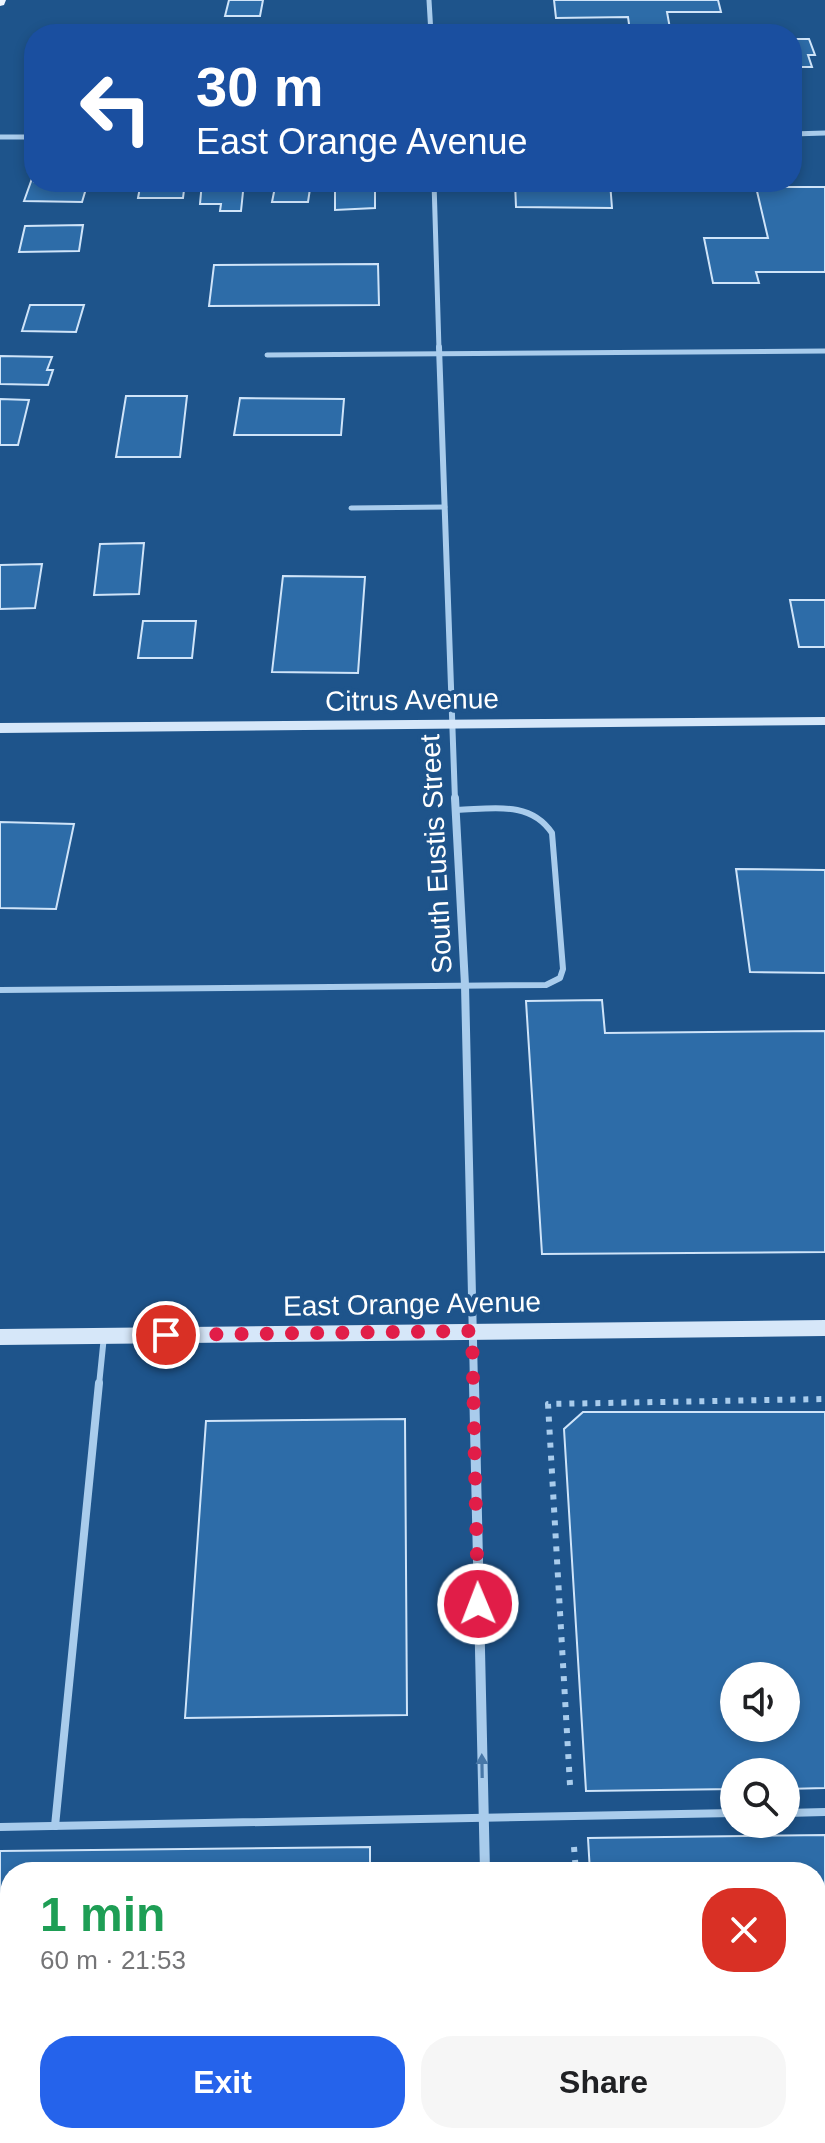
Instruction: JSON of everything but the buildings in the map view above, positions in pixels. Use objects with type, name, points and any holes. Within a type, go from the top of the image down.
[{"type":"street","points":[[429,0],[430,24]]},
{"type":"street","points":[[802,134],[825,133]]},
{"type":"street","points":[[0,137],[24,137]]},
{"type":"street","name":"South Eustis Street","points":[[434,192],[451,724],[465,985],[485,1862]]},
{"type":"street","name":"Citrus Avenue","points":[[0,728],[825,721]]},
{"type":"street","name":"East Orange Avenue","points":[[0,1337],[825,1328]]},
{"type":"lane","points":[[267,355],[825,351]]},
{"type":"lane","points":[[351,508],[445,507]]},
{"type":"lane","points":[[0,990],[546,985],[560,978],[563,969],[552,833],[547,822],[529,810],[457,810]]},
{"type":"lane","points":[[55,1826],[105,1336]]},
{"type":"lane","points":[[800,1813],[825,1812]]},
{"type":"lane","points":[[0,1827],[720,1813]]},
{"type":"path","points":[[575,1862],[548,1404],[825,1399]]},
{"type":"route","points":[[166,1335],[472,1331],[478,1604]]}]
